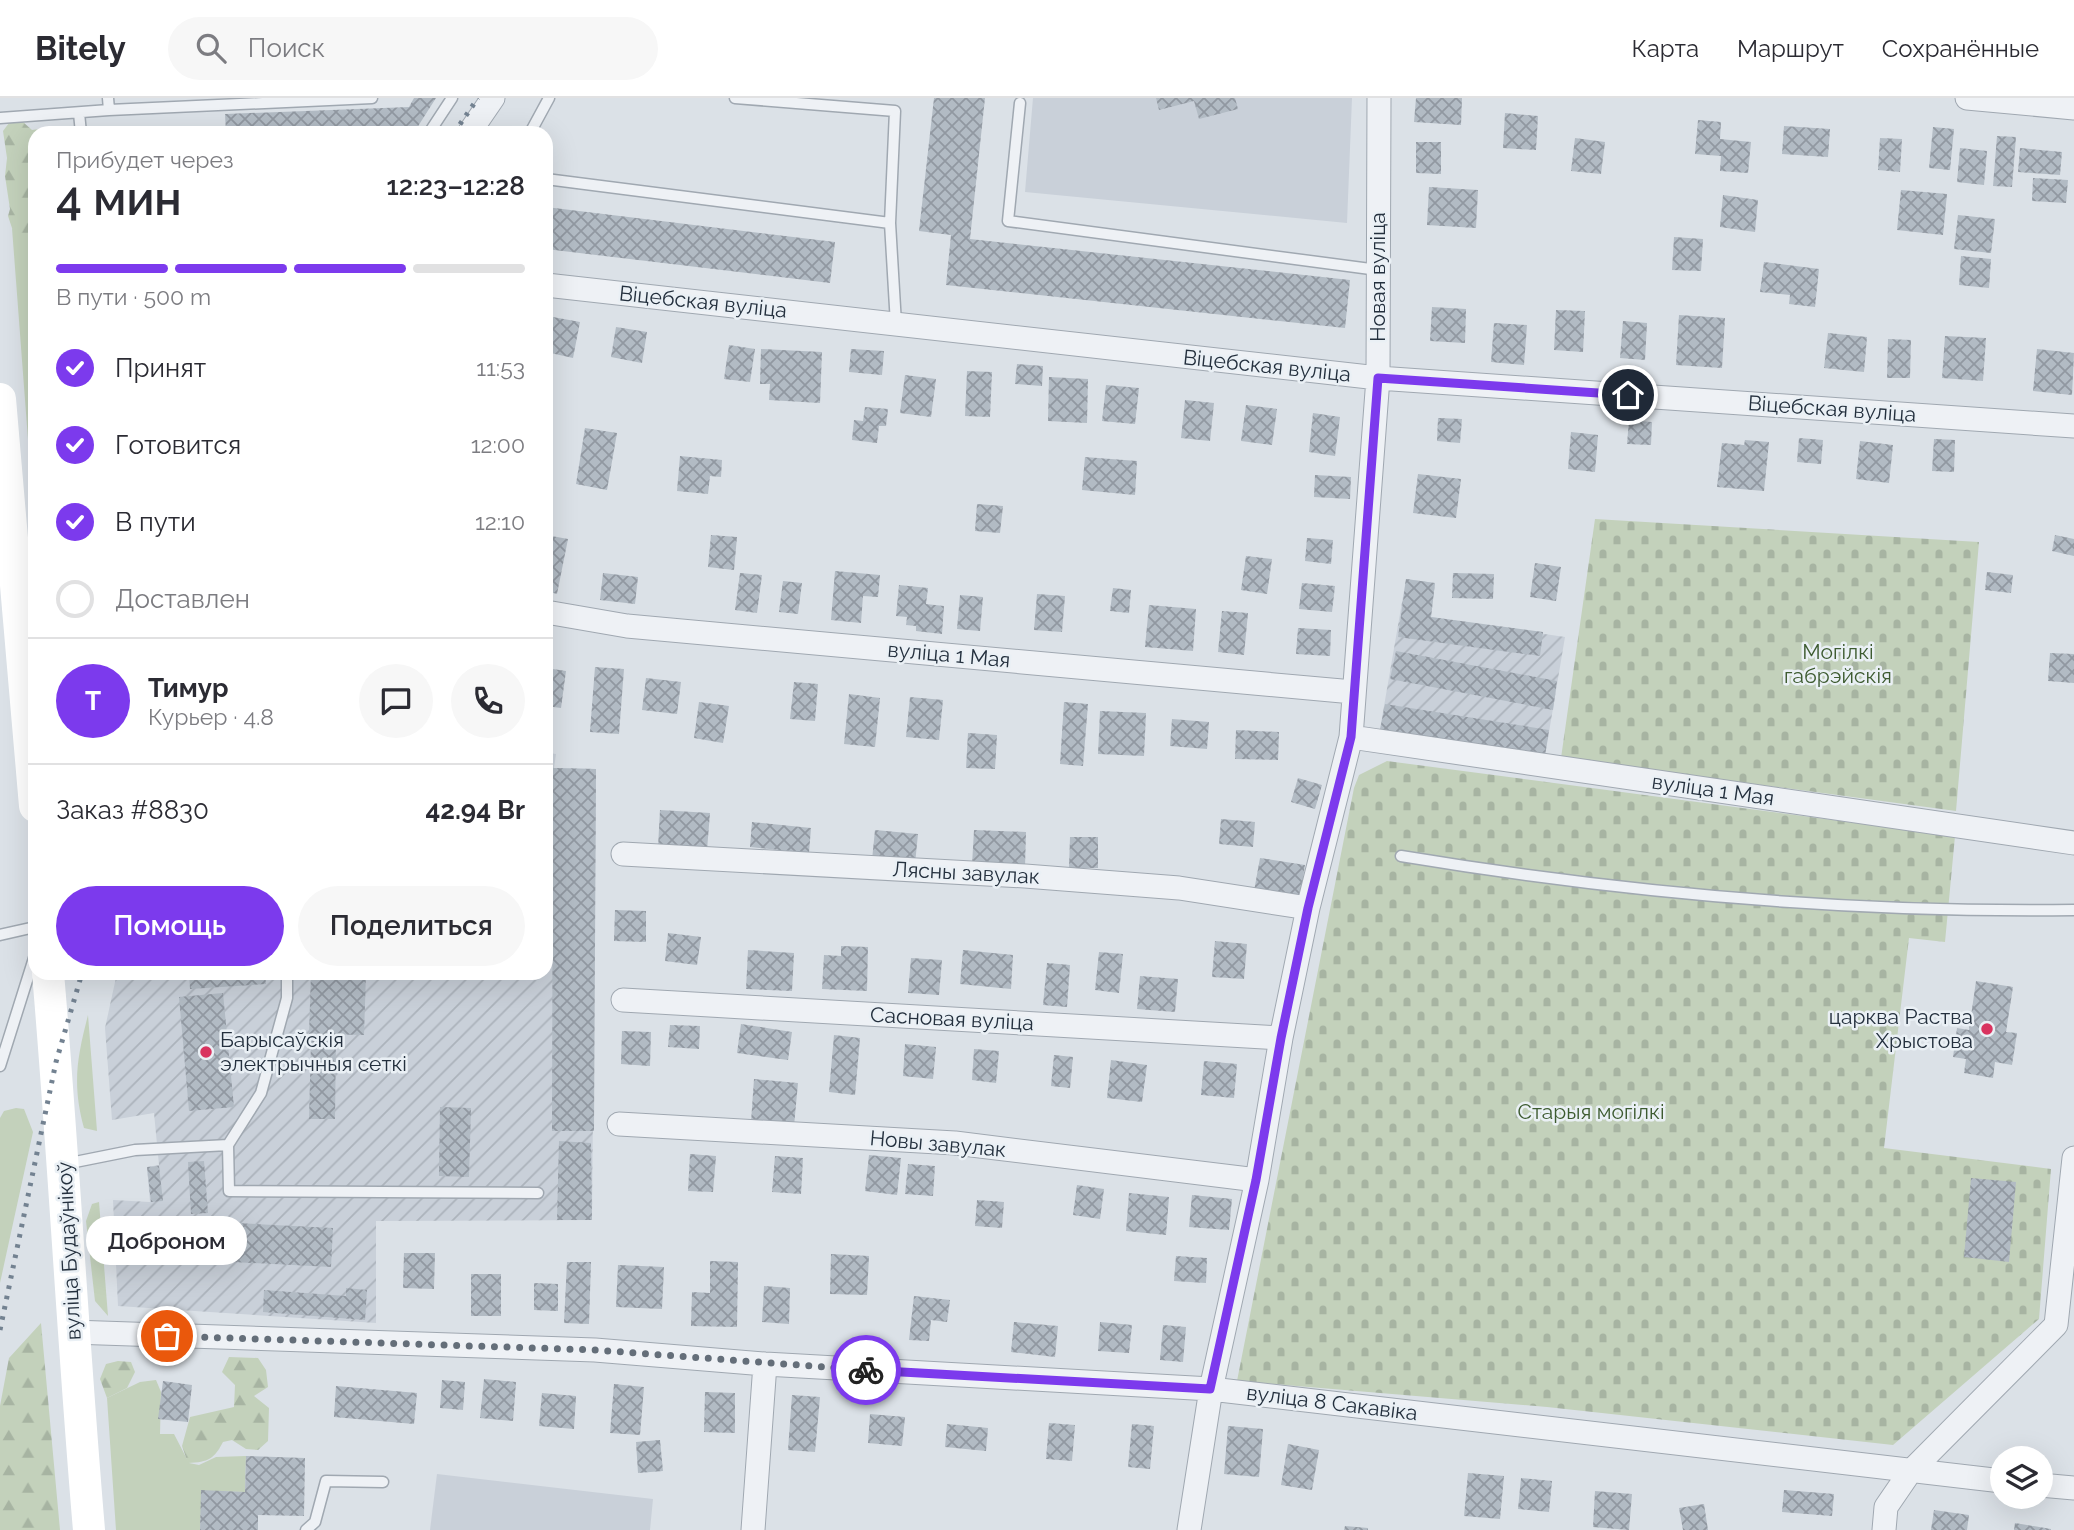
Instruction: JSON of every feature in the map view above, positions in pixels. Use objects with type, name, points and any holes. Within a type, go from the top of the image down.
[{"type":"main road","points":[[0,399],[28,725]]},
{"type":"main road","name":"вуліца Будаўнікоў","points":[[49,980],[65,1164],[72,1332],[89,1530]]},
{"type":"street","points":[[475,126],[493,98]]},
{"type":"street","name":"Новая вуліца","points":[[1189,1530],[1210,1389],[1256,1180],[1281,1038],[1308,908],[1351,737],[1378,378],[1379,98]]},
{"type":"street","points":[[1966,98],[2036,101],[2074,108]]},
{"type":"street","name":"Віцебская вуліца","points":[[553,286],[1378,378],[2074,426]]},
{"type":"street","name":"вуліца 1 Мая","points":[[553,613],[627,626],[1353,692]]},
{"type":"street","name":"вуліца 1 Мая","points":[[1351,737],[2074,843]]},
{"type":"street","name":"Лясны завулак","points":[[623,854],[1179,888],[1308,908]]},
{"type":"street","name":"Сасновая вуліца","points":[[623,1000],[1281,1038]]},
{"type":"street","name":"Новы завулак","points":[[619,1124],[955,1143],[1256,1180]]},
{"type":"street","points":[[1884,1530],[1886,1507],[1910,1472],[2056,1325],[2074,1158]]},
{"type":"street","name":"вуліца 8 Сакавіка","points":[[72,1332],[595,1350],[765,1364],[1210,1389],[1990,1480]]},
{"type":"street","points":[[753,1530],[765,1364]]},
{"type":"street","points":[[2053,1486],[2074,1488]]},
{"type":"lane","points":[[108,98],[108,110]]},
{"type":"lane","points":[[0,118],[108,110],[372,98]]},
{"type":"lane","points":[[434,126],[452,98]]},
{"type":"lane","points":[[534,126],[550,98]]},
{"type":"lane","points":[[735,98],[895,111],[890,223],[896,324]]},
{"type":"lane","points":[[1020,103],[1009,221],[1378,270]]},
{"type":"lane","points":[[79,113],[80,126]]},
{"type":"lane","points":[[553,180],[890,223]]},
{"type":"lane","points":[[1401,856],[1544,880],[1713,898],[2000,911],[2074,910]]},
{"type":"lane","points":[[0,935],[28,929]]},
{"type":"lane","points":[[0,1066],[28,977]]},
{"type":"lane","points":[[287,980],[287,998],[261,1093],[228,1145],[229,1191],[538,1193]]},
{"type":"lane","points":[[65,1164],[135,1150],[228,1145]]},
{"type":"lane","points":[[306,1530],[315,1522],[326,1481],[383,1482]]},
{"type":"shaded area","points":[[1033,98],[1352,98],[1347,223],[1025,192]]},
{"type":"shaded area","points":[[1406,579],[1435,583],[1431,617],[1565,637],[1545,756],[1379,735]]},
{"type":"shaded area","name":"Барысаўскія электрычныя сеткі","points":[[553,754],[556,754],[554,768],[596,769],[592,1220],[376,1221],[376,1323],[118,1306],[113,1200],[150,1202],[147,1167],[159,1165],[154,1113],[112,1120],[105,1028],[115,980],[553,980]]},
{"type":"shaded area","points":[[437,1474],[653,1499],[650,1530],[430,1530]]},
{"type":"green space","points":[[23,122],[28,126],[28,235],[20,234],[12,228],[8,216],[10,209],[5,176],[7,158],[3,131],[9,123]]},
{"type":"green space","points":[[12,228],[28,234],[28,439]]},
{"type":"green space","name":"Могілкі габрэйскія","points":[[1595,519],[1979,542],[1956,811],[1561,758]]},
{"type":"green space","name":"Старыя могілкі","points":[[1387,761],[1955,836],[1945,942],[1909,938],[1884,1148],[2051,1169],[2039,1319],[1893,1445],[1547,1407],[1237,1381],[1354,788],[1359,775]]},
{"type":"green space","points":[[88,1015],[97,1131],[84,1128],[78,1098],[77,1071]]},
{"type":"green space","points":[[24,1109],[33,1132],[0,1283],[0,1118],[4,1111]]},
{"type":"green space","points":[[99,1202],[108,1316],[95,1301],[86,1221],[92,1204]]},
{"type":"green space","points":[[41,1323],[60,1530],[0,1530],[0,1406],[9,1358]]},
{"type":"green space","points":[[229,1357],[258,1358],[266,1370],[268,1387],[254,1396],[269,1408],[268,1441],[258,1450],[246,1449],[232,1440],[223,1442],[210,1458],[188,1463],[182,1446],[190,1417],[234,1407],[235,1385],[222,1372]]},
{"type":"green space","points":[[131,1362],[135,1372],[127,1388],[107,1398],[100,1379],[106,1364]]},
{"type":"green space","points":[[156,1380],[161,1392],[160,1434],[174,1434],[189,1463],[199,1465],[216,1457],[246,1456],[245,1492],[202,1491],[200,1530],[116,1530],[107,1398],[140,1382]]},
{"type":"building","points":[[414,98],[436,98],[418,126],[226,126],[225,114],[409,107]]},
{"type":"building","points":[[934,98],[985,98],[970,239],[1350,280],[1345,328],[946,285],[951,235],[919,231]]},
{"type":"building","points":[[1156,98],[1235,98],[1238,109],[1199,119],[1194,101],[1159,110]]},
{"type":"building","points":[[1416,98],[1462,98],[1461,125],[1414,122]]},
{"type":"building","points":[[1505,113],[1538,116],[1536,150],[1503,148]]},
{"type":"building","points":[[1698,120],[1721,122],[1720,139],[1751,142],[1748,173],[1720,171],[1721,156],[1695,154]]},
{"type":"building","points":[[1784,126],[1830,129],[1828,157],[1782,154]]},
{"type":"building","points":[[1933,127],[1954,129],[1950,170],[1929,168]]},
{"type":"building","points":[[1997,136],[2016,137],[2012,187],[1993,186]]},
{"type":"building","points":[[1575,138],[1605,142],[1601,174],[1571,171]]},
{"type":"building","points":[[1880,138],[1902,139],[1900,172],[1878,170]]},
{"type":"building","points":[[1416,142],[1441,142],[1441,174],[1416,173]]},
{"type":"building","points":[[1960,148],[1987,151],[1984,185],[1957,182]]},
{"type":"building","points":[[2020,148],[2062,152],[2060,175],[2018,172]]},
{"type":"building","points":[[2033,178],[2068,180],[2066,203],[2032,201]]},
{"type":"building","points":[[1429,187],[1478,190],[1476,228],[1427,225]]},
{"type":"building","points":[[1901,190],[1947,194],[1943,235],[1897,230]]},
{"type":"building","points":[[1723,195],[1758,200],[1755,232],[1720,227]]},
{"type":"building","points":[[553,208],[835,242],[830,283],[553,250]]},
{"type":"building","points":[[1958,215],[1995,219],[1991,253],[1954,249]]},
{"type":"building","points":[[1674,237],[1703,239],[1701,271],[1672,270]]},
{"type":"building","points":[[1961,256],[1991,259],[1989,288],[1959,285]]},
{"type":"building","points":[[1764,262],[1819,269],[1815,307],[1789,304],[1790,295],[1760,292]]},
{"type":"building","points":[[1432,307],[1466,309],[1465,343],[1430,341]]},
{"type":"building","points":[[1556,310],[1585,311],[1583,352],[1554,350]]},
{"type":"building","points":[[1679,315],[1725,318],[1722,368],[1676,365]]},
{"type":"building","points":[[553,317],[580,322],[573,358],[553,354]]},
{"type":"building","points":[[1623,321],[1647,323],[1645,360],[1620,358]]},
{"type":"building","points":[[1494,323],[1527,325],[1524,365],[1491,362]]},
{"type":"building","points":[[616,327],[647,332],[642,363],[611,357]]},
{"type":"building","points":[[1828,333],[1867,337],[1864,372],[1824,368]]},
{"type":"building","points":[[1945,336],[1986,338],[1983,381],[1942,378]]},
{"type":"building","points":[[1888,339],[1911,340],[1910,378],[1887,378]]},
{"type":"building","points":[[729,345],[755,349],[750,382],[724,379]]},
{"type":"building","points":[[761,349],[822,352],[820,403],[769,400],[770,384],[760,384]]},
{"type":"building","points":[[851,349],[884,351],[882,375],[849,372]]},
{"type":"building","points":[[2037,349],[2074,353],[2072,395],[2033,391]]},
{"type":"building","points":[[1017,364],[1043,366],[1042,386],[1015,384]]},
{"type":"building","points":[[967,371],[992,372],[990,417],[965,416]]},
{"type":"building","points":[[905,375],[936,379],[931,417],[900,413]]},
{"type":"building","points":[[1049,377],[1088,379],[1087,423],[1048,421]]},
{"type":"building","points":[[1106,385],[1139,388],[1135,424],[1102,421]]},
{"type":"building","points":[[1185,400],[1214,403],[1210,441],[1181,438]]},
{"type":"building","points":[[1246,405],[1277,409],[1272,445],[1241,441]]},
{"type":"building","points":[[865,407],[888,409],[886,426],[879,426],[877,443],[852,440],[854,420],[863,421]]},
{"type":"building","points":[[1313,413],[1340,417],[1335,456],[1309,452]]},
{"type":"building","points":[[1438,418],[1462,419],[1460,443],[1437,441]]},
{"type":"building","points":[[1629,420],[1652,422],[1651,445],[1627,444]]},
{"type":"building","points":[[585,428],[617,433],[607,490],[576,484]]},
{"type":"building","points":[[1571,432],[1598,435],[1595,472],[1568,469]]},
{"type":"building","points":[[1799,438],[1823,440],[1821,464],[1797,462]]},
{"type":"building","points":[[1934,439],[1955,440],[1954,472],[1932,471]]},
{"type":"building","points":[[1745,440],[1769,442],[1764,491],[1717,487],[1722,443],[1744,445]]},
{"type":"building","points":[[1860,441],[1893,445],[1889,483],[1856,479]]},
{"type":"building","points":[[680,456],[722,460],[721,477],[710,476],[708,494],[677,491]]},
{"type":"building","points":[[1085,457],[1137,461],[1135,495],[1082,490]]},
{"type":"building","points":[[1418,474],[1461,479],[1456,518],[1413,513]]},
{"type":"building","points":[[1315,475],[1351,477],[1350,499],[1314,497]]},
{"type":"building","points":[[977,504],[1003,506],[1000,533],[975,531]]},
{"type":"building","points":[[711,535],[737,537],[734,570],[708,567]]},
{"type":"building","points":[[2055,535],[2074,539],[2074,556],[2052,551]]},
{"type":"building","points":[[553,536],[568,539],[557,594],[553,593]]},
{"type":"building","points":[[1307,538],[1333,540],[1331,564],[1305,561]]},
{"type":"building","points":[[1246,556],[1272,559],[1267,594],[1241,590]]},
{"type":"building","points":[[1535,563],[1561,567],[1556,601],[1530,597]]},
{"type":"building","points":[[835,571],[880,575],[878,597],[863,596],[861,623],[831,620]]},
{"type":"building","points":[[1987,572],[2013,575],[2011,593],[1985,590]]},
{"type":"building","points":[[603,573],[638,577],[635,604],[600,600]]},
{"type":"building","points":[[740,573],[762,575],[757,613],[735,610]]},
{"type":"building","points":[[1453,573],[1494,574],[1493,599],[1452,598]]},
{"type":"building","points":[[1406,579],[1435,583],[1431,617],[1543,632],[1540,656],[1398,637]]},
{"type":"building","points":[[783,581],[802,583],[798,614],[779,612]]},
{"type":"building","points":[[1302,583],[1335,586],[1332,612],[1299,609]]},
{"type":"building","points":[[899,585],[928,588],[926,604],[944,606],[942,634],[916,631],[916,626],[906,625],[907,617],[896,616]]},
{"type":"building","points":[[1113,588],[1131,590],[1129,613],[1110,611]]},
{"type":"building","points":[[1037,594],[1065,596],[1062,632],[1034,630]]},
{"type":"building","points":[[960,595],[983,597],[980,631],[957,629]]},
{"type":"building","points":[[1149,605],[1196,609],[1193,651],[1145,647]]},
{"type":"building","points":[[1222,611],[1248,613],[1244,655],[1218,652]]},
{"type":"building","points":[[1298,628],[1331,630],[1330,656],[1296,654]]},
{"type":"building","points":[[1396,651],[1557,681],[1553,710],[1390,679]]},
{"type":"building","points":[[2050,653],[2074,654],[2074,683],[2048,681]]},
{"type":"building","points":[[595,667],[624,669],[619,734],[590,732]]},
{"type":"building","points":[[553,669],[566,671],[561,708],[553,707]]},
{"type":"building","points":[[646,678],[681,682],[677,714],[642,710]]},
{"type":"building","points":[[794,682],[818,684],[815,721],[790,719]]},
{"type":"building","points":[[849,694],[880,698],[875,747],[844,744]]},
{"type":"building","points":[[910,697],[943,700],[939,740],[906,737]]},
{"type":"building","points":[[699,702],[729,706],[723,743],[694,738]]},
{"type":"building","points":[[1064,702],[1088,704],[1083,766],[1060,764]]},
{"type":"building","points":[[1385,704],[1549,730],[1545,756],[1379,735]]},
{"type":"building","points":[[1100,711],[1146,713],[1144,756],[1098,754]]},
{"type":"building","points":[[1172,719],[1209,722],[1207,749],[1170,746]]},
{"type":"building","points":[[1236,730],[1279,732],[1278,760],[1235,759]]},
{"type":"building","points":[[968,733],[997,735],[995,769],[966,768]]},
{"type":"building","points":[[553,768],[596,769],[594,1131],[552,1131]]},
{"type":"building","points":[[1298,778],[1322,785],[1315,809],[1291,802]]},
{"type":"building","points":[[660,810],[710,813],[707,850],[658,847]]},
{"type":"building","points":[[1221,819],[1255,822],[1253,847],[1219,844]]},
{"type":"building","points":[[752,822],[811,828],[809,853],[750,847]]},
{"type":"building","points":[[875,830],[918,834],[915,864],[872,860]]},
{"type":"building","points":[[974,830],[1026,832],[1025,867],[972,865]]},
{"type":"building","points":[[1070,837],[1098,837],[1098,868],[1069,868]]},
{"type":"building","points":[[1260,858],[1305,865],[1300,898],[1254,891]]},
{"type":"building","points":[[615,910],[646,911],[646,942],[614,941]]},
{"type":"building","points":[[668,933],[701,937],[697,965],[665,961]]},
{"type":"building","points":[[1215,941],[1247,944],[1244,979],[1212,977]]},
{"type":"building","points":[[841,946],[868,947],[867,991],[822,989],[824,955],[841,956]]},
{"type":"building","points":[[748,950],[794,953],[792,991],[746,989]]},
{"type":"building","points":[[963,950],[1013,955],[1011,989],[960,984]]},
{"type":"building","points":[[1099,952],[1123,954],[1119,993],[1095,990]]},
{"type":"building","points":[[911,958],[942,960],[939,995],[908,993]]},
{"type":"building","points":[[1047,963],[1070,965],[1067,1007],[1043,1005]]},
{"type":"building","points":[[1140,976],[1178,979],[1175,1012],[1137,1009]]},
{"type":"building","points":[[189,980],[266,980],[266,984],[190,989]]},
{"type":"building","points":[[311,980],[366,980],[364,1035],[309,1034]]},
{"type":"building","name":"царква Раства Хрыстова","points":[[1976,981],[2013,987],[2006,1032],[2017,1033],[2012,1065],[1995,1062],[1993,1078],[1964,1073],[1966,1059],[1953,1057],[1957,1028],[1969,1030]]},
{"type":"building","name":"Барысаўскія электрычныя сеткі","points":[[223,993],[234,1107],[189,1111],[179,997]]},
{"type":"building","points":[[741,1024],[792,1032],[788,1060],[737,1053]]},
{"type":"building","points":[[670,1025],[700,1026],[699,1049],[668,1047]]},
{"type":"building","points":[[622,1031],[651,1032],[650,1066],[621,1064]]},
{"type":"building","points":[[834,1035],[860,1038],[855,1095],[829,1092]]},
{"type":"building","points":[[311,1041],[336,1041],[335,1119],[309,1119]]},
{"type":"building","points":[[905,1044],[936,1047],[933,1079],[903,1076]]},
{"type":"building","points":[[974,1049],[999,1051],[996,1083],[972,1080]]},
{"type":"building","points":[[1054,1055],[1073,1057],[1070,1088],[1051,1086]]},
{"type":"building","points":[[1111,1060],[1147,1065],[1142,1102],[1107,1098]]},
{"type":"building","points":[[1204,1061],[1237,1064],[1234,1098],[1201,1095]]},
{"type":"building","points":[[754,1079],[798,1083],[794,1126],[751,1122]]},
{"type":"building","points":[[440,1107],[471,1108],[469,1177],[439,1176]]},
{"type":"building","points":[[559,1141],[591,1143],[592,1220],[557,1220]]},
{"type":"building","points":[[690,1154],[716,1156],[713,1192],[688,1191]]},
{"type":"building","points":[[869,1155],[901,1158],[897,1195],[865,1191]]},
{"type":"building","points":[[775,1156],[803,1158],[801,1194],[772,1192]]},
{"type":"building","points":[[204,1161],[208,1213],[191,1214],[188,1162]]},
{"type":"building","points":[[908,1164],[935,1166],[933,1196],[905,1194]]},
{"type":"building","points":[[159,1166],[163,1201],[151,1202],[147,1167]]},
{"type":"building","points":[[1971,1178],[2016,1182],[2009,1262],[1964,1257]]},
{"type":"building","points":[[1077,1185],[1104,1189],[1100,1219],[1073,1215]]},
{"type":"building","points":[[1129,1193],[1169,1197],[1166,1235],[1126,1231]]},
{"type":"building","points":[[1192,1195],[1232,1199],[1229,1230],[1189,1227]]},
{"type":"building","points":[[977,1200],[1004,1202],[1002,1228],[975,1226]]},
{"type":"building","points":[[217,1222],[333,1228],[331,1267],[214,1261]]},
{"type":"building","points":[[404,1253],[435,1253],[434,1289],[403,1288]]},
{"type":"building","points":[[831,1254],[869,1256],[867,1295],[830,1294]]},
{"type":"building","points":[[1176,1256],[1207,1258],[1206,1283],[1174,1281]]},
{"type":"building","points":[[710,1261],[738,1262],[737,1327],[691,1326],[692,1292],[710,1293]]},
{"type":"building","points":[[567,1262],[591,1262],[589,1324],[564,1323]]},
{"type":"building","points":[[618,1265],[664,1267],[662,1309],[616,1307]]},
{"type":"building","points":[[471,1274],[501,1274],[501,1316],[471,1316]]},
{"type":"building","points":[[534,1283],[558,1284],[558,1311],[534,1310]]},
{"type":"building","points":[[764,1286],[790,1288],[789,1324],[762,1322]]},
{"type":"building","points":[[346,1288],[367,1290],[365,1320],[263,1312],[264,1290],[346,1296]]},
{"type":"building","points":[[914,1296],[950,1300],[947,1322],[931,1320],[929,1341],[909,1340]]},
{"type":"building","points":[[1014,1322],[1058,1326],[1055,1357],[1011,1352]]},
{"type":"building","points":[[1100,1322],[1132,1325],[1129,1353],[1098,1351]]},
{"type":"building","points":[[1163,1325],[1186,1327],[1183,1362],[1160,1360]]},
{"type":"building","points":[[484,1379],[516,1382],[513,1421],[480,1418]]},
{"type":"building","points":[[442,1380],[465,1382],[463,1410],[440,1408]]},
{"type":"building","points":[[163,1381],[192,1385],[188,1422],[158,1419]]},
{"type":"building","points":[[614,1384],[644,1387],[640,1435],[610,1433]]},
{"type":"building","points":[[336,1386],[417,1393],[414,1424],[334,1417]]},
{"type":"building","points":[[705,1392],[735,1393],[735,1433],[704,1432]]},
{"type":"building","points":[[542,1393],[576,1396],[574,1429],[539,1426]]},
{"type":"building","points":[[792,1395],[820,1397],[815,1452],[788,1450]]},
{"type":"building","points":[[870,1414],[905,1417],[902,1446],[868,1443]]},
{"type":"building","points":[[1049,1423],[1075,1425],[1072,1461],[1046,1459]]},
{"type":"building","points":[[947,1424],[988,1428],[986,1451],[945,1447]]},
{"type":"building","points":[[1132,1424],[1154,1426],[1150,1469],[1128,1467]]},
{"type":"building","points":[[1228,1426],[1263,1429],[1259,1477],[1224,1474]]},
{"type":"building","points":[[660,1440],[663,1471],[638,1473],[636,1442]]},
{"type":"building","points":[[1288,1444],[1319,1450],[1312,1490],[1281,1485]]},
{"type":"building","points":[[246,1456],[305,1458],[304,1516],[258,1515],[258,1530],[200,1530],[201,1490],[245,1492]]},
{"type":"building","points":[[1468,1473],[1504,1476],[1500,1519],[1464,1516]]},
{"type":"building","points":[[1521,1478],[1552,1481],[1549,1512],[1518,1509]]},
{"type":"building","points":[[1784,1490],[1834,1494],[1832,1516],[1782,1512]]},
{"type":"building","points":[[1595,1491],[1632,1494],[1629,1530],[1593,1527]]},
{"type":"building","points":[[1704,1504],[1708,1530],[1683,1530],[1679,1508]]},
{"type":"building","points":[[1934,1510],[1969,1515],[1967,1530],[1931,1530]]},
{"type":"building","points":[[2015,1523],[2051,1529],[2051,1530],[2014,1530]]},
{"type":"building","points":[[1345,1526],[1368,1528],[1368,1530],[1344,1530]]},
{"type":"railway","points":[[459,126],[478,98]]},
{"type":"railway","points":[[0,1330],[56,1062],[80,980]]},
{"type":"way so far","points":[[167,1336],[595,1350],[866,1370]]},
{"type":"place","name":"царква Раства Хрыстова","points":[[1987,1029]]},
{"type":"place","name":"Барысаўскія электрычныя сеткі","points":[[206,1052]]},
{"type":"place","name":"Доброном","points":[[167,1336]]},
{"type":"route","points":[[866,1370],[1210,1389],[1256,1180],[1281,1038],[1308,908],[1351,737],[1378,378],[1628,395]]}]
